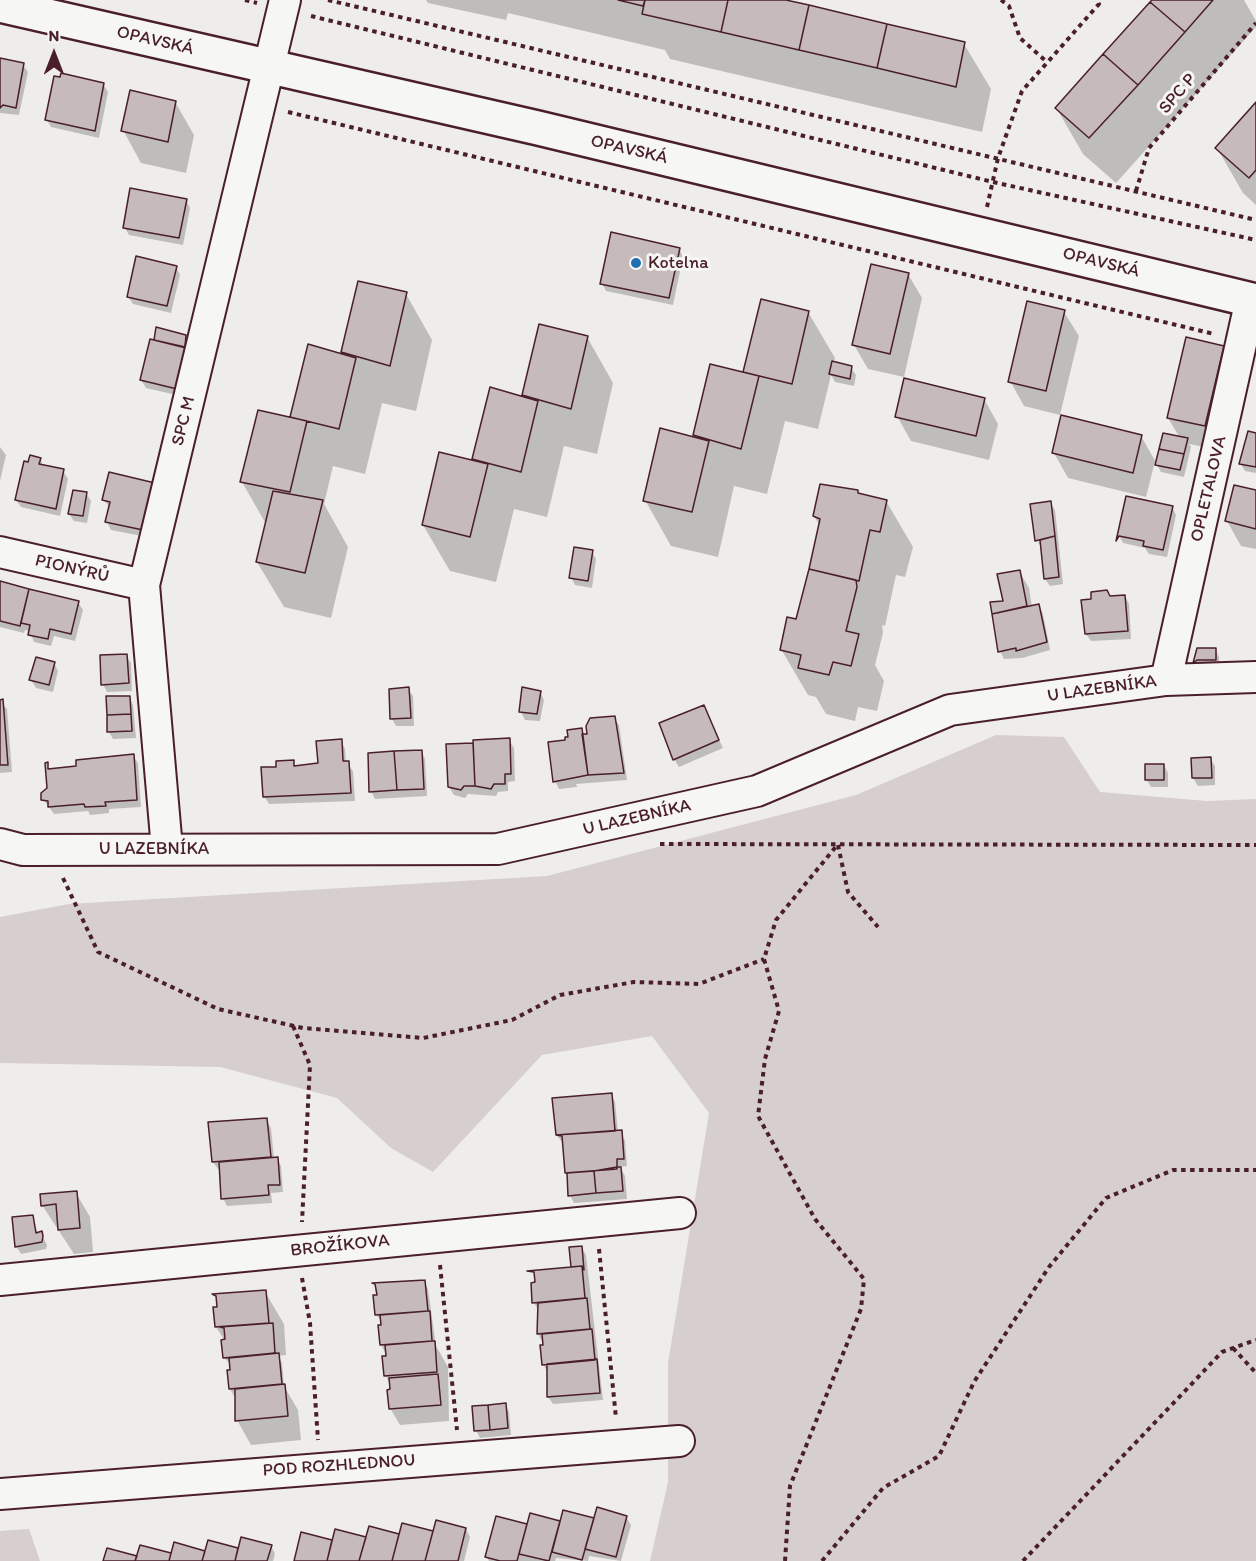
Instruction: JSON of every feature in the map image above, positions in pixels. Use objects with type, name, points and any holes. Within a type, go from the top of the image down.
[{"type":"main road","name":"OPAVSKÁ","points":[[0,5],[1253,300]]},
{"type":"street","name":"SPC M","points":[[167,849],[144,585],[284,4]]},
{"type":"street","name":"OPLETALOVA","points":[[1166,680],[1243,335],[1253,300]]},
{"type":"street","name":"PIONÝRŮ","points":[[0,552],[144,585]]},
{"type":"street","name":"U LAZEBNÍKA","points":[[0,844],[23,850],[498,849],[757,791],[950,710],[1166,680],[1256,677]]},
{"type":"street","name":"BROŽÍKOVA","points":[[0,1280],[300,1238],[438,1237],[680,1213]]},
{"type":"street","name":"POD ROZHLEDNOU","points":[[0,1494],[679,1441]]},
{"type":"path","points":[[245,0],[284,4],[993,182],[1256,240]]},
{"type":"path","points":[[328,0],[1256,220]]},
{"type":"path","points":[[1001,0],[1009,6],[1020,38],[1047,62]]},
{"type":"path","points":[[980,234],[999,158],[1022,91],[1099,1]]},
{"type":"path","name":"SPC P","points":[[1136,191],[1149,148],[1256,23]]},
{"type":"path","points":[[278,109],[1227,338],[1243,335]]},
{"type":"path","points":[[649,844],[1256,845]]},
{"type":"path","points":[[838,844],[848,892],[878,927]]},
{"type":"path","points":[[785,1561],[790,1486],[861,1309],[864,1279],[815,1219],[758,1116],[765,1059],[779,1011],[764,959],[776,920],[838,844]]},
{"type":"path","points":[[50,850],[98,952],[218,1009],[293,1025],[423,1038],[512,1020],[560,995],[634,982],[699,984],[764,959]]},
{"type":"path","points":[[293,1025],[310,1065],[300,1238],[310,1323],[321,1468]]},
{"type":"path","points":[[822,1561],[883,1488],[939,1456],[974,1382],[1049,1267],[1106,1198],[1173,1170],[1256,1170]]},
{"type":"path","points":[[596,1221],[618,1445]]},
{"type":"path","points":[[438,1237],[454,1401]]},
{"type":"path","points":[[1023,1561],[1222,1352],[1256,1340]]},
{"type":"path","points":[[1233,1348],[1256,1373]]},
{"type":"shaded area","points":[[996,735],[1064,737],[1100,792],[1207,801],[1256,799],[1256,1561],[650,1561],[668,1482],[668,1363],[709,1113],[652,1036],[542,1055],[433,1172],[391,1148],[337,1098],[220,1067],[0,1063],[0,917],[69,904],[547,876],[856,795]]},
{"type":"shaded area","points":[[29,1529],[40,1561],[0,1561],[0,1531]]},
{"type":"building","points":[[618,0],[645,0],[643,6]]},
{"type":"building","points":[[645,0],[728,0],[721,32],[642,14]]},
{"type":"building","points":[[728,0],[786,0],[809,5],[799,50],[721,32]]},
{"type":"building","points":[[1152,0],[1213,0],[1185,32],[1150,2]]},
{"type":"building","points":[[1150,2],[1185,32],[1138,85],[1103,54]]},
{"type":"building","points":[[809,5],[887,24],[877,68],[799,50]]},
{"type":"building","points":[[887,24],[965,42],[956,87],[877,68]]},
{"type":"building","points":[[1103,54],[1138,85],[1089,138],[1055,108]]},
{"type":"building","points":[[0,58],[24,63],[16,108],[3,105],[0,108]]},
{"type":"building","points":[[61,73],[104,83],[95,131],[45,120],[54,76],[60,77]]},
{"type":"building","points":[[130,90],[176,101],[168,142],[121,131]]},
{"type":"building","points":[[1256,102],[1256,170],[1249,178],[1215,148]]},
{"type":"building","points":[[130,188],[187,199],[179,238],[123,228]]},
{"type":"building","points":[[611,232],[680,248],[669,298],[600,284]]},
{"type":"building","points":[[136,256],[177,266],[167,306],[127,297]]},
{"type":"building","points":[[871,264],[909,273],[890,354],[852,345]]},
{"type":"building","points":[[358,281],[407,292],[390,366],[341,352]]},
{"type":"building","points":[[761,299],[809,311],[792,384],[743,372]]},
{"type":"building","points":[[1027,301],[1065,310],[1046,391],[1008,382]]},
{"type":"building","points":[[539,324],[588,336],[571,409],[522,395]]},
{"type":"building","points":[[156,327],[186,335],[185,347],[154,340]]},
{"type":"building","points":[[1186,337],[1224,346],[1205,426],[1167,418]]},
{"type":"building","points":[[150,339],[186,348],[177,389],[140,380]]},
{"type":"building","points":[[308,344],[356,358],[339,429],[290,417]]},
{"type":"building","points":[[832,361],[852,366],[850,379],[829,374]]},
{"type":"building","points":[[710,364],[759,376],[741,449],[693,435]]},
{"type":"building","points":[[904,378],[985,398],[976,436],[895,417]]},
{"type":"building","points":[[490,387],[538,401],[521,472],[472,459]]},
{"type":"building","points":[[258,410],[307,421],[290,492],[240,482]]},
{"type":"building","points":[[1061,415],[1142,435],[1133,473],[1052,453]]},
{"type":"building","points":[[660,428],[709,441],[692,512],[643,501]]},
{"type":"building","points":[[1248,431],[1256,433],[1256,467],[1239,464]]},
{"type":"building","points":[[1163,433],[1188,438],[1184,454],[1159,449]]},
{"type":"building","points":[[1159,449],[1184,454],[1180,470],[1155,465]]},
{"type":"building","points":[[439,452],[488,464],[470,537],[422,525]]},
{"type":"building","points":[[30,455],[41,458],[39,464],[64,469],[56,509],[15,500],[24,461],[28,462]]},
{"type":"building","points":[[109,472],[155,483],[143,530],[105,522],[110,502],[102,500]]},
{"type":"building","points":[[820,484],[858,490],[858,493],[887,500],[880,532],[870,530],[859,581],[809,569],[820,519],[813,516]]},
{"type":"building","points":[[1234,485],[1256,490],[1256,529],[1225,521]]},
{"type":"building","points":[[73,490],[87,492],[83,516],[68,514]]},
{"type":"building","points":[[273,491],[323,500],[305,573],[256,562]]},
{"type":"building","points":[[1126,496],[1173,506],[1163,550],[1143,546],[1144,541],[1119,536],[1116,541]]},
{"type":"building","points":[[1051,501],[1055,536],[1035,541],[1030,504]]},
{"type":"building","points":[[1055,536],[1059,577],[1044,579],[1040,540]]},
{"type":"building","points":[[574,547],[593,550],[588,581],[569,578]]},
{"type":"building","points":[[809,569],[856,580],[857,587],[846,631],[859,634],[851,666],[833,662],[829,675],[798,668],[801,655],[780,650],[787,617],[796,619]]},
{"type":"building","points":[[1020,570],[1027,606],[992,614],[990,602],[1003,601],[997,574]]},
{"type":"building","points":[[0,581],[29,589],[20,626],[0,621]]},
{"type":"building","points":[[29,589],[79,601],[71,634],[50,629],[48,639],[28,635],[30,625],[21,623]]},
{"type":"building","points":[[1107,590],[1110,596],[1125,595],[1128,631],[1085,634],[1081,600],[1091,599],[1091,592]]},
{"type":"building","points":[[1039,604],[1047,642],[1016,651],[1016,648],[998,652],[992,614]]},
{"type":"building","points":[[1197,648],[1216,648],[1216,660],[1197,660],[1193,663]]},
{"type":"building","points":[[127,654],[129,683],[101,685],[100,655]]},
{"type":"building","points":[[36,657],[55,662],[49,685],[29,680]]},
{"type":"building","points":[[409,687],[411,718],[390,719],[389,689]]},
{"type":"building","points":[[522,687],[541,691],[537,714],[519,712]]},
{"type":"building","points":[[106,696],[130,696],[131,714],[107,715]]},
{"type":"building","points":[[3,699],[8,765],[0,765],[0,700]]},
{"type":"building","points":[[704,705],[719,740],[673,760],[659,723]]},
{"type":"building","points":[[131,714],[132,731],[107,732],[107,715]]},
{"type":"building","points":[[615,716],[624,773],[588,775],[582,734],[587,734],[586,726],[590,718]]},
{"type":"building","points":[[582,728],[588,775],[553,782],[548,742],[565,740],[565,737],[568,737],[567,730]]},
{"type":"building","points":[[510,738],[511,774],[505,774],[505,784],[494,784],[491,789],[475,786],[473,740]]},
{"type":"building","points":[[342,739],[343,761],[349,761],[351,793],[263,797],[261,767],[276,767],[276,761],[294,760],[294,766],[318,763],[316,741]]},
{"type":"building","points":[[473,743],[475,786],[464,786],[461,790],[448,787],[446,744]]},
{"type":"building","points":[[422,750],[424,789],[397,790],[394,751]]},
{"type":"building","points":[[394,751],[397,790],[369,792],[368,753]]},
{"type":"building","points":[[134,754],[137,800],[105,802],[106,806],[85,807],[84,804],[48,807],[48,801],[41,800],[41,793],[47,788],[45,763],[48,762],[48,769],[76,766],[76,760]]},
{"type":"building","points":[[1211,757],[1212,778],[1192,778],[1191,758]]},
{"type":"building","points":[[1145,764],[1164,764],[1164,780],[1145,780]]},
{"type":"building","points":[[612,1093],[615,1131],[556,1135],[552,1098]]},
{"type":"building","points":[[267,1118],[271,1157],[212,1162],[208,1122]]},
{"type":"building","points":[[622,1130],[624,1159],[617,1159],[617,1169],[565,1173],[562,1136],[556,1135]]},
{"type":"building","points":[[278,1157],[280,1185],[268,1185],[269,1195],[221,1199],[219,1162]]},
{"type":"building","points":[[621,1167],[623,1191],[596,1193],[594,1171]]},
{"type":"building","points":[[594,1171],[596,1193],[568,1196],[567,1173]]},
{"type":"building","points":[[77,1191],[80,1228],[58,1230],[56,1204],[41,1206],[40,1194]]},
{"type":"building","points":[[33,1215],[36,1233],[42,1231],[42,1242],[15,1247],[12,1217]]},
{"type":"building","points":[[582,1246],[584,1270],[582,1266],[571,1267],[569,1247]]},
{"type":"building","points":[[582,1266],[585,1298],[532,1303],[531,1283],[535,1282],[534,1272],[527,1271]]},
{"type":"building","points":[[425,1280],[428,1311],[375,1315],[373,1295],[377,1295],[375,1284],[372,1283]]},
{"type":"building","points":[[266,1290],[269,1323],[215,1327],[213,1307],[217,1307],[216,1296],[212,1294]]},
{"type":"building","points":[[587,1298],[590,1329],[537,1334],[538,1303]]},
{"type":"building","points":[[430,1311],[432,1341],[380,1345],[378,1325],[381,1325],[380,1315]]},
{"type":"building","points":[[273,1323],[275,1353],[223,1358],[221,1340],[225,1339],[224,1328],[220,1327]]},
{"type":"building","points":[[592,1329],[595,1360],[542,1365],[540,1345],[543,1345],[542,1334]]},
{"type":"building","points":[[435,1341],[437,1372],[384,1376],[382,1356],[386,1356],[385,1345]]},
{"type":"building","points":[[279,1353],[282,1384],[229,1389],[227,1370],[230,1370],[229,1358]]},
{"type":"building","points":[[597,1359],[600,1393],[547,1397],[547,1364]]},
{"type":"building","points":[[438,1374],[441,1405],[389,1409],[387,1390],[390,1389],[389,1378]]},
{"type":"building","points":[[285,1384],[288,1416],[235,1421],[235,1389]]},
{"type":"building","points":[[506,1403],[508,1428],[490,1430],[488,1405]]},
{"type":"building","points":[[488,1405],[490,1430],[474,1431],[472,1406]]},
{"type":"building","points":[[597,1507],[627,1516],[616,1557],[585,1549]]},
{"type":"building","points":[[563,1510],[594,1518],[582,1560],[552,1552]]},
{"type":"building","points":[[530,1513],[560,1521],[549,1561],[519,1554]]},
{"type":"building","points":[[496,1516],[527,1524],[517,1561],[500,1561],[485,1557]]},
{"type":"building","points":[[436,1520],[466,1528],[458,1561],[425,1561]]},
{"type":"building","points":[[402,1523],[433,1531],[425,1561],[392,1561]]},
{"type":"building","points":[[369,1526],[399,1534],[392,1561],[359,1561]]},
{"type":"building","points":[[335,1529],[366,1537],[359,1561],[327,1561]]},
{"type":"building","points":[[301,1532],[332,1540],[327,1561],[294,1561]]},
{"type":"building","points":[[241,1537],[272,1545],[267,1561],[235,1561]]},
{"type":"building","points":[[208,1540],[238,1548],[235,1561],[202,1561]]},
{"type":"building","points":[[174,1542],[205,1551],[202,1561],[169,1561]]},
{"type":"building","points":[[140,1545],[171,1553],[169,1561],[135,1561]]},
{"type":"building","points":[[107,1548],[137,1556],[135,1561],[103,1561]]},
{"type":"place","name":"Kotelna","points":[[636,263]]}]
